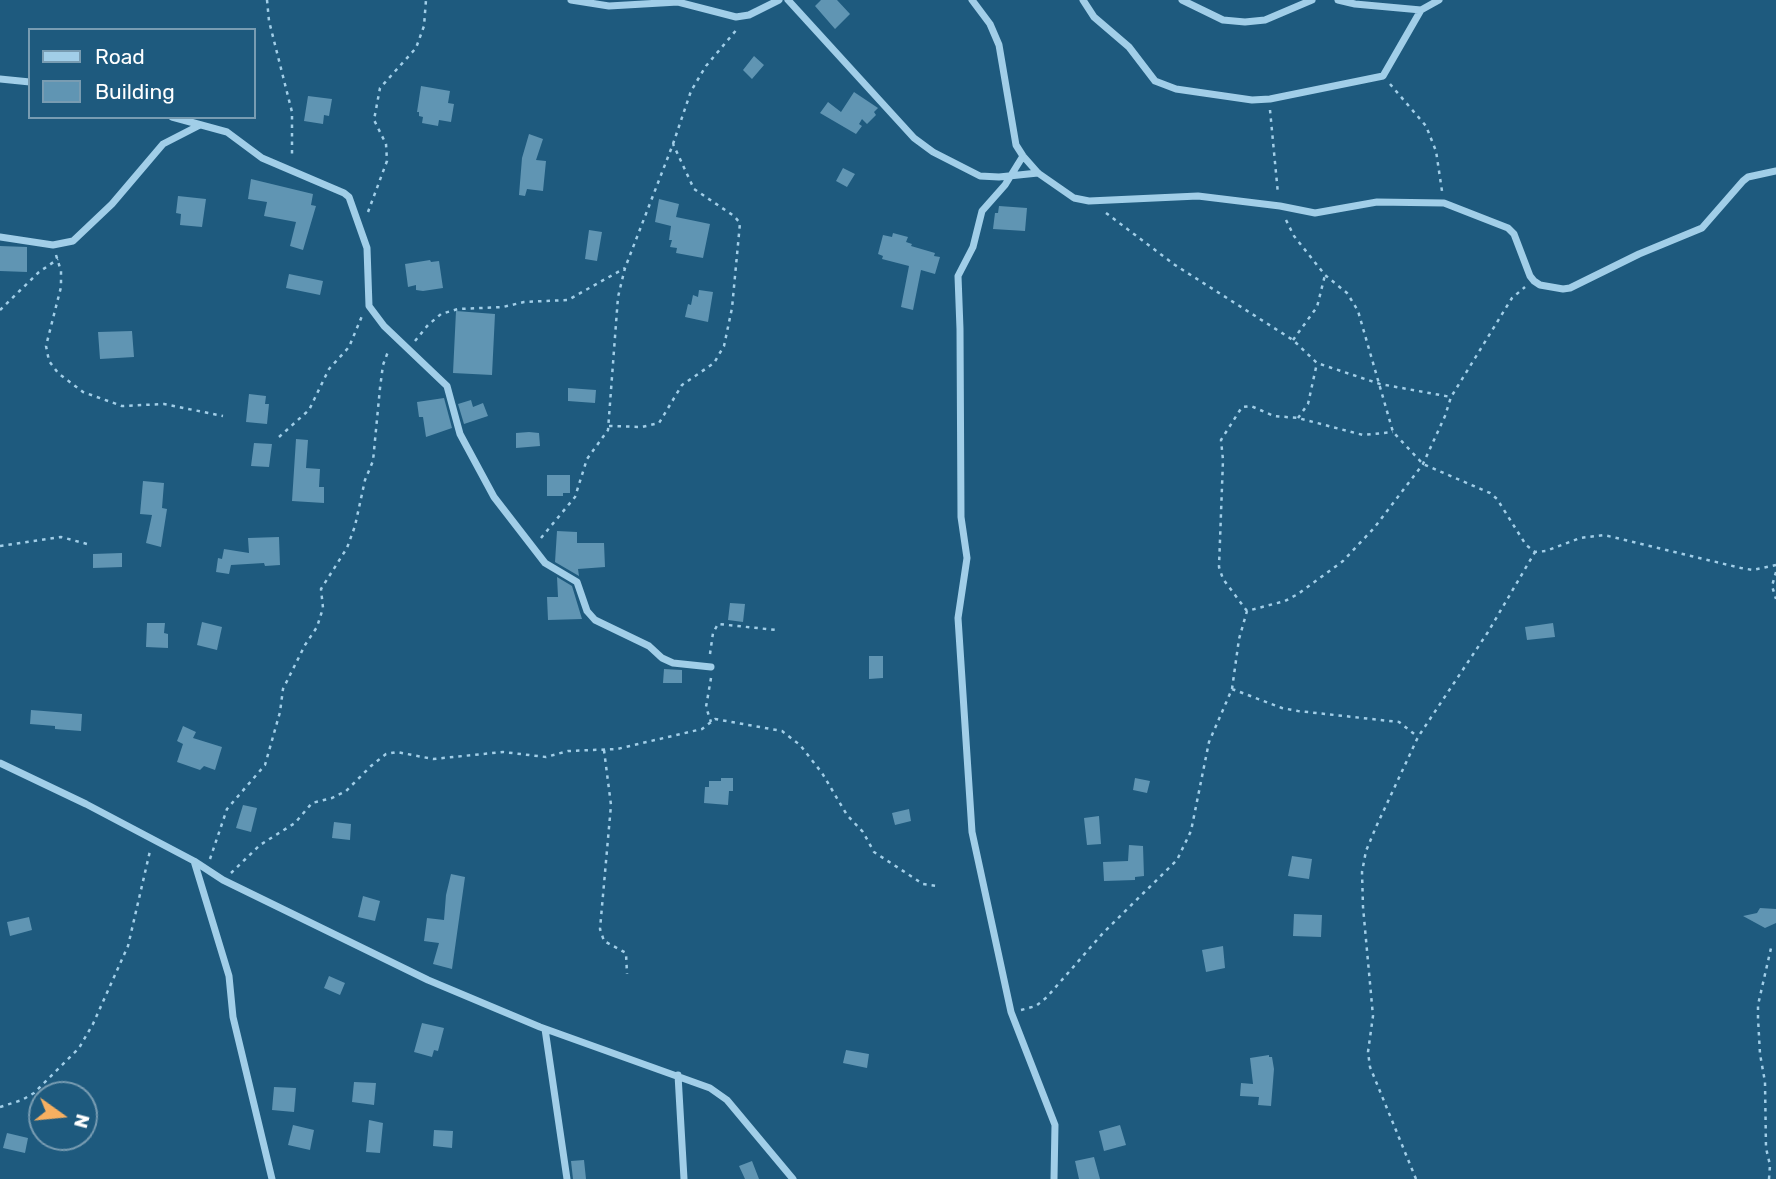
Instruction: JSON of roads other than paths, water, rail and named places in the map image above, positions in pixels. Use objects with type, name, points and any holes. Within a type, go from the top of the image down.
[{"type":"street","points":[[571,0],[609,6],[678,2],[736,17],[750,15],[779,0]]},
{"type":"street","points":[[788,0],[914,138],[933,152],[973,173],[988,177],[1038,173]]},
{"type":"street","points":[[972,0],[990,24],[999,45],[1013,133],[1023,156],[1038,173],[1074,198],[1089,201],[1198,197],[1323,213],[1377,202],[1444,203],[1508,228],[1514,233],[1534,282],[1551,287],[1570,288],[1639,254],[1702,228],[1748,177],[1776,172]]},
{"type":"street","points":[[1083,0],[1094,17],[1129,47],[1155,82],[1176,89],[1252,100],[1270,99],[1383,76],[1422,10],[1439,0]]},
{"type":"street","points":[[1182,0],[1223,20],[1245,22],[1265,20],[1312,0]]},
{"type":"street","points":[[1338,0],[1422,10]]},
{"type":"street","points":[[0,79],[28,82]]},
{"type":"street","points":[[180,119],[227,132],[262,158],[349,197],[368,260],[368,299],[373,314],[447,386],[460,434],[486,484],[533,548],[545,563],[577,582],[587,611],[595,620],[649,646],[662,658],[673,663],[711,667]]},
{"type":"street","points":[[0,237],[53,245],[73,241],[111,204],[163,144],[200,124]]},
{"type":"street","points":[[1023,156],[1012,176],[982,211],[973,247],[961,269],[957,284],[960,329],[961,517],[967,551],[958,618],[969,815],[1011,1012],[1055,1125],[1054,1179]]},
{"type":"street","points":[[0,764],[86,804],[194,861],[223,880],[428,980],[545,1029],[678,1075],[719,1093],[793,1179]]},
{"type":"street","points":[[194,861],[229,976],[233,1017],[272,1179]]},
{"type":"street","points":[[545,1029],[567,1179]]},
{"type":"street","points":[[678,1075],[684,1179]]}]
